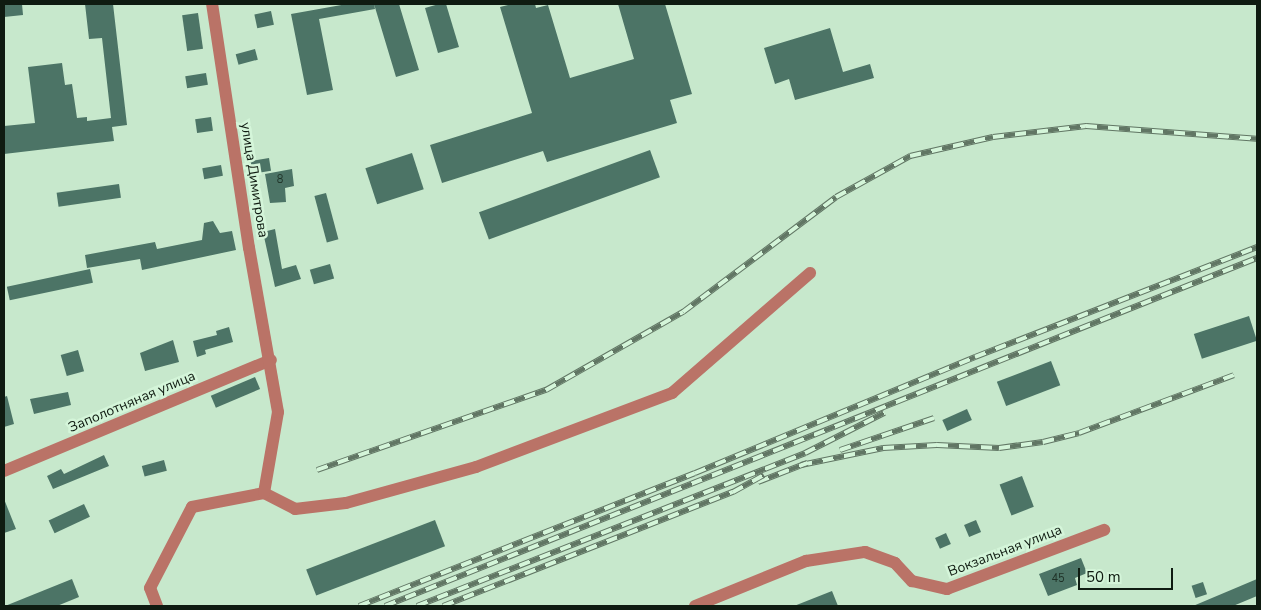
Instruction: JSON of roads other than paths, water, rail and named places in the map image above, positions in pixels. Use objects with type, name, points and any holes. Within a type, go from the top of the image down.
[{"type":"street","name":"улица Димитрова","points":[[212,4],[249,248],[271,360],[278,412],[264,493]]},
{"type":"street","points":[[158,606],[150,588],[192,507],[264,493],[295,509],[346,503],[476,467],[672,393],[810,273]]},
{"type":"street","name":"Заполотняная улица","points":[[4,471],[271,360]]},
{"type":"street","name":"Вокзальная улица","points":[[694,606],[806,561],[865,552],[895,563],[912,581],[947,589],[1104,530]]},
{"type":"railway","points":[[317,470],[546,390],[683,312],[836,197],[910,156],[993,137],[1086,126],[1257,139]]},
{"type":"railway","points":[[359,606],[695,473],[975,357],[1257,247]]},
{"type":"railway","points":[[385,606],[1257,258]]},
{"type":"railway","points":[[801,465],[883,448],[937,445],[999,448],[1043,442],[1079,433],[1234,375]]},
{"type":"railway","points":[[417,606],[805,453],[884,413]]},
{"type":"railway","points":[[840,450],[934,418]]},
{"type":"railway","points":[[758,482],[807,463]]},
{"type":"railway","points":[[443,606],[733,492],[764,475]]}]
